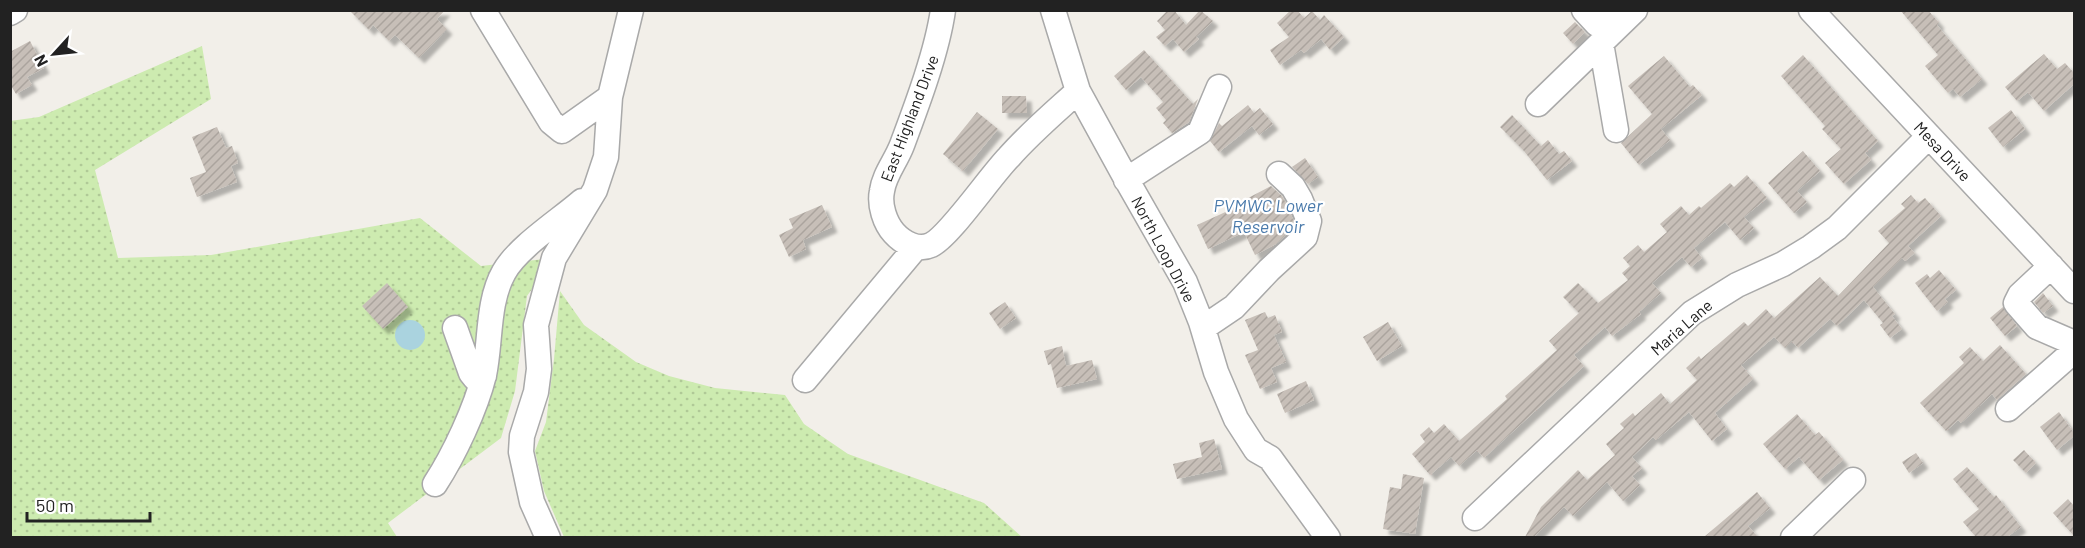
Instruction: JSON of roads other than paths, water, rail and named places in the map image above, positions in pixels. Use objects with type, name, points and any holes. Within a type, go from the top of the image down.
[{"type":"street","points":[[10,13],[15,10]]},
{"type":"street","points":[[483,10],[551,122],[562,131],[610,97]]},
{"type":"street","points":[[548,537],[532,502],[521,452],[522,436],[536,392],[539,369],[536,325],[554,258],[595,190],[606,157],[610,97],[631,10]]},
{"type":"street","name":"East Highland Drive","points":[[916,247],[906,243],[893,232],[885,218],[881,202],[882,191],[901,147],[936,46],[943,10]]},
{"type":"street","name":"North Loop Drive","points":[[1053,10],[1078,91],[1185,282],[1203,328],[1216,372],[1236,418],[1256,450],[1270,458],[1328,537]]},
{"type":"street","points":[[1584,10],[1597,24],[1612,10]]},
{"type":"street","points":[[1538,104],[1635,10]]},
{"type":"street","name":"Mesa Drive","points":[[1811,10],[2074,291]]},
{"type":"street","points":[[1601,43],[1616,130]]},
{"type":"street","points":[[1126,180],[1200,132],[1219,87]]},
{"type":"street","points":[[805,380],[916,247],[929,246],[946,233],[1010,155],[1078,91]]},
{"type":"street","name":"Maria Lane","points":[[1475,518],[1692,314],[1737,285],[1792,258],[1837,228],[1929,136]]},
{"type":"street","points":[[1203,328],[1234,308],[1269,270],[1305,237],[1309,221],[1300,199],[1293,187],[1279,174]]},
{"type":"street","points":[[435,484],[446,467],[484,376],[492,311],[503,274],[511,261],[525,248],[595,190]]},
{"type":"street","points":[[2051,266],[2020,295],[2016,303],[2037,327],[2074,343]]},
{"type":"street","points":[[455,328],[471,373],[475,378],[484,376]]},
{"type":"street","points":[[2008,409],[2074,351]]},
{"type":"street","points":[[1793,537],[1853,480]]},
{"type":"water","points":[[410,320],[421,324],[425,335],[421,346],[410,350],[399,346],[395,335],[399,324]]},
{"type":"water label","name":"PVMWC Lower Reservoir","points":[[1268,215]]}]
